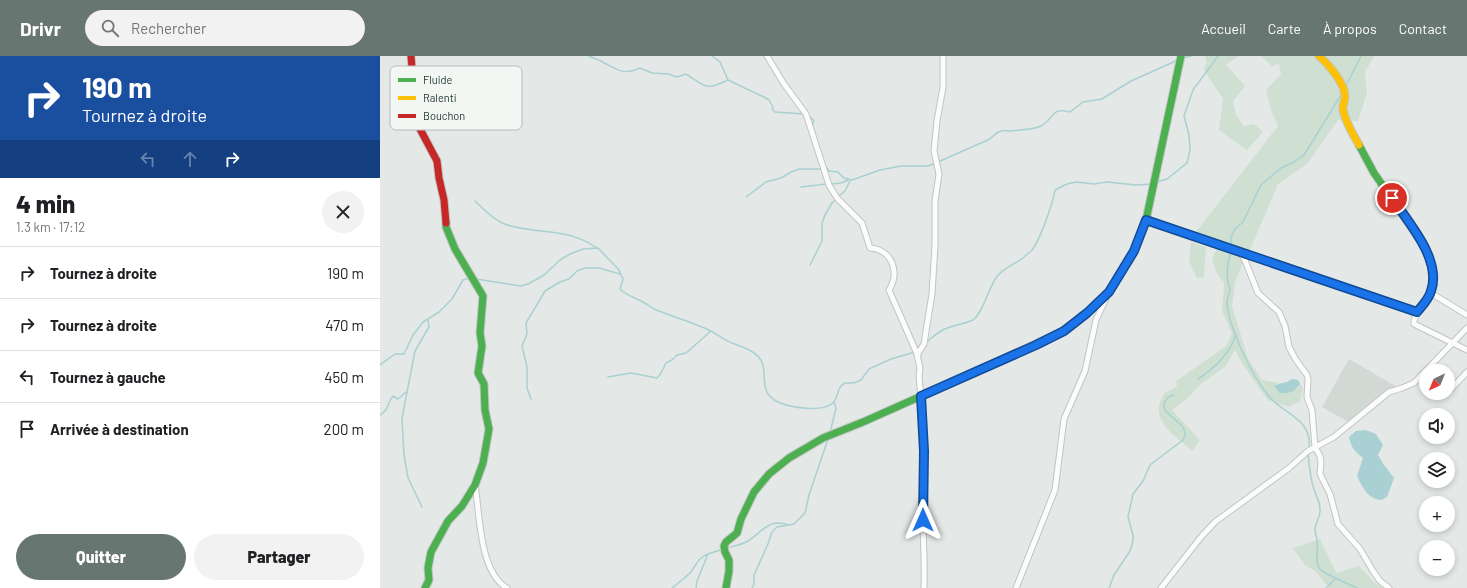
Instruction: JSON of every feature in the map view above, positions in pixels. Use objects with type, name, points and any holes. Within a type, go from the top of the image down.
[{"type":"street","points":[[411,56],[411,66]]},
{"type":"street","points":[[767,56],[784,84],[806,114],[829,185],[837,198],[862,223],[870,248],[882,250],[888,256],[894,272],[893,281],[889,290],[918,356],[920,368],[919,376],[924,451],[924,588]]},
{"type":"street","points":[[918,356],[924,344],[932,294],[935,245],[935,201],[939,174],[934,151],[937,121],[943,87],[943,56]]},
{"type":"street","points":[[1016,588],[1055,490],[1064,419],[1085,371],[1096,320],[1109,292],[1134,251],[1146,220],[1181,56]]},
{"type":"street","points":[[1319,56],[1331,67],[1344,90],[1345,98],[1342,107],[1347,123],[1374,173],[1424,245],[1429,257],[1434,278],[1431,293],[1417,312],[1414,324],[1467,350]]},
{"type":"street","points":[[421,130],[437,160],[444,200],[446,227],[455,249],[481,292],[484,302],[480,333],[482,346],[478,373],[484,384],[485,410],[489,429],[483,463],[475,485],[462,506],[448,520],[431,552],[428,568],[429,580],[425,588]]},
{"type":"street","points":[[1146,220],[1417,312]]},
{"type":"street","points":[[1240,253],[1244,258],[1258,293],[1279,312],[1285,326],[1289,347],[1307,375],[1307,397],[1312,410],[1315,447],[1320,456],[1320,474],[1330,494],[1338,524],[1360,549],[1380,581],[1389,588]]},
{"type":"street","points":[[726,588],[729,560],[724,546],[726,542],[737,532],[741,519],[754,492],[769,474],[789,458],[823,438],[1036,345],[1064,331],[1087,313],[1109,292]]},
{"type":"street","points":[[1431,293],[1467,315]]},
{"type":"street","points":[[1161,588],[1201,537],[1215,522],[1289,468],[1303,454],[1334,437],[1389,392],[1414,383],[1467,328]]},
{"type":"street","points":[[1455,386],[1467,372]]},
{"type":"street","points":[[475,485],[486,556],[498,580],[507,588]]},
{"type":"shaded area","points":[[1349,359],[1397,387],[1352,424],[1322,407]]},
{"type":"green space","points":[[1205,56],[1239,56],[1226,65],[1245,86],[1233,101],[1236,115],[1244,126],[1254,124],[1263,132],[1247,150],[1219,130],[1223,99],[1204,70],[1207,61]]},
{"type":"green space","points":[[1261,56],[1374,56],[1365,72],[1367,93],[1358,121],[1338,120],[1307,164],[1278,184],[1249,252],[1196,232],[1278,126],[1271,110],[1266,90],[1281,74],[1279,64],[1272,66]]},
{"type":"green space","points":[[1191,242],[1206,247],[1204,277],[1197,278],[1189,261]]},
{"type":"green space","points":[[1217,248],[1238,255],[1243,263],[1235,282],[1232,306],[1248,359],[1262,380],[1279,383],[1275,386],[1297,389],[1300,384],[1303,388],[1300,401],[1289,407],[1268,400],[1243,365],[1235,350],[1225,367],[1201,384],[1188,398],[1172,410],[1200,440],[1193,451],[1175,436],[1164,424],[1160,417],[1159,410],[1160,402],[1163,396],[1165,393],[1177,386],[1176,381],[1226,346],[1232,333],[1222,312],[1224,283],[1217,273],[1212,259]]},
{"type":"green space","points":[[1320,539],[1336,573],[1359,566],[1382,588],[1329,588],[1316,572],[1304,564],[1293,548]]},
{"type":"water","points":[[1292,379],[1298,380],[1300,384],[1291,392],[1280,393],[1274,386],[1288,382]]},
{"type":"water","points":[[1366,430],[1376,434],[1383,445],[1378,455],[1394,478],[1387,497],[1381,500],[1369,495],[1357,476],[1363,458],[1353,449],[1349,437],[1356,431]]},
{"type":"waterway","points":[[589,56],[615,69],[624,71],[640,68],[652,73],[668,74],[677,77],[686,74],[702,85],[706,86],[715,86],[728,80],[769,100],[773,107],[772,109],[775,112],[804,114]]},
{"type":"waterway","points":[[712,56],[720,62],[728,80]]},
{"type":"waterway","points":[[1183,58],[1191,56]]},
{"type":"waterway","points":[[1157,182],[1167,179],[1187,163],[1190,150],[1189,135],[1184,116],[1193,90],[1218,56]]},
{"type":"waterway","points":[[1345,88],[1361,56]]},
{"type":"waterway","points":[[938,162],[990,139],[1001,131],[1025,130],[1041,126],[1055,112],[1070,112],[1083,102],[1102,99],[1131,81],[1178,60]]},
{"type":"waterway","points":[[1231,245],[1231,237],[1235,229],[1243,222],[1261,185],[1281,168],[1304,155],[1341,95]]},
{"type":"waterway","points":[[808,115],[814,121],[812,126]]},
{"type":"waterway","points":[[826,167],[829,171],[838,172],[844,178],[852,180],[880,170],[901,166],[928,166],[934,164]]},
{"type":"waterway","points":[[746,197],[766,182],[781,178],[799,169],[822,169]]},
{"type":"waterway","points":[[831,184],[841,183],[848,180]]},
{"type":"waterway","points":[[838,197],[845,191],[850,181]]},
{"type":"waterway","points":[[927,342],[944,330],[973,320],[977,317],[993,283],[999,275],[1032,250],[1046,221],[1055,190],[1067,184],[1076,182],[1094,184],[1107,182],[1136,185],[1152,184]]},
{"type":"waterway","points":[[801,187],[827,184]]},
{"type":"waterway","points":[[810,265],[822,241],[822,223],[825,215],[835,200]]},
{"type":"waterway","points":[[475,201],[491,216],[509,226],[572,236],[597,248]]},
{"type":"waterway","points":[[476,279],[521,286],[528,284],[544,275],[560,260],[570,254],[583,249],[598,248],[619,270],[623,279],[620,289],[622,291],[654,309],[690,322],[711,331],[729,342],[752,351],[760,359],[763,366],[765,388],[768,395],[786,405],[798,407],[826,407],[835,400],[839,388],[845,383],[854,383],[861,380],[869,369],[891,359],[915,352]]},
{"type":"waterway","points":[[1231,251],[1227,270],[1230,290],[1227,302],[1228,312],[1236,337],[1248,363],[1267,394],[1280,407],[1295,417],[1306,430],[1309,438],[1309,449]]},
{"type":"waterway","points":[[531,399],[527,388],[527,367],[522,346],[527,334],[526,323],[545,291],[560,282],[569,279],[577,271],[585,268],[599,268],[620,274]]},
{"type":"waterway","points":[[380,365],[395,354],[404,354],[413,335],[423,322],[439,312],[452,299],[463,280],[469,278]]},
{"type":"waterway","points":[[422,507],[408,478],[404,455],[402,418],[415,351],[429,327],[428,320]]},
{"type":"waterway","points":[[608,377],[631,373],[657,378],[666,363],[677,355],[686,353],[711,331]]},
{"type":"waterway","points":[[1198,379],[1221,360],[1230,348],[1236,334]]},
{"type":"waterway","points":[[380,415],[386,410],[393,396],[398,399],[406,392]]},
{"type":"waterway","points":[[1109,588],[1114,575],[1130,551],[1133,541],[1133,535],[1128,517],[1133,494],[1143,481],[1150,465],[1183,440],[1185,435],[1183,427],[1164,408],[1164,403],[1169,397],[1174,395]]},
{"type":"waterway","points":[[830,433],[836,408],[834,402]]},
{"type":"waterway","points":[[752,588],[754,584],[754,575],[772,532],[777,527],[794,524],[805,513],[809,495],[828,439]]},
{"type":"waterway","points":[[1308,453],[1312,480],[1320,506],[1320,515],[1315,529],[1319,568],[1336,579],[1357,588]]},
{"type":"waterway","points":[[727,548],[748,541],[771,524],[782,523],[789,525]]},
{"type":"waterway","points":[[696,588],[697,581],[708,554],[723,549]]},
{"type":"waterway","points":[[672,588],[690,573],[698,562],[708,554]]},
{"type":"waterway","points":[[1326,588],[1336,578]]},
{"type":"traffic: fast","points":[[1104,297],[1109,292],[1134,251],[1146,220],[1181,56]]},
{"type":"traffic: fast","points":[[1146,220],[1417,312],[1427,299],[1432,288],[1433,275],[1429,257],[1424,245],[1374,173],[1359,145]]},
{"type":"traffic: fast","points":[[425,588],[429,580],[428,568],[431,552],[448,521],[462,506],[475,485],[483,463],[489,429],[485,410],[484,384],[478,373],[482,346],[480,333],[483,296],[455,249],[446,227],[446,223]]},
{"type":"traffic: fast","points":[[726,588],[729,560],[724,546],[726,542],[737,533],[741,519],[754,492],[769,474],[789,458],[823,438],[964,377]]},
{"type":"traffic: slow","points":[[1319,56],[1332,69],[1342,86],[1345,97],[1343,108],[1344,114],[1359,145]]},
{"type":"traffic: slow","points":[[964,377],[1064,331],[1104,297]]},
{"type":"traffic: jam","points":[[411,56],[412,66]]},
{"type":"traffic: jam","points":[[421,130],[437,161],[444,200],[446,223]]},
{"type":"route","points":[[923,520],[924,451],[921,396],[1064,331],[1087,313],[1109,292],[1134,251],[1146,220],[1417,312],[1431,293],[1434,278],[1429,257],[1424,245],[1392,198]]}]
